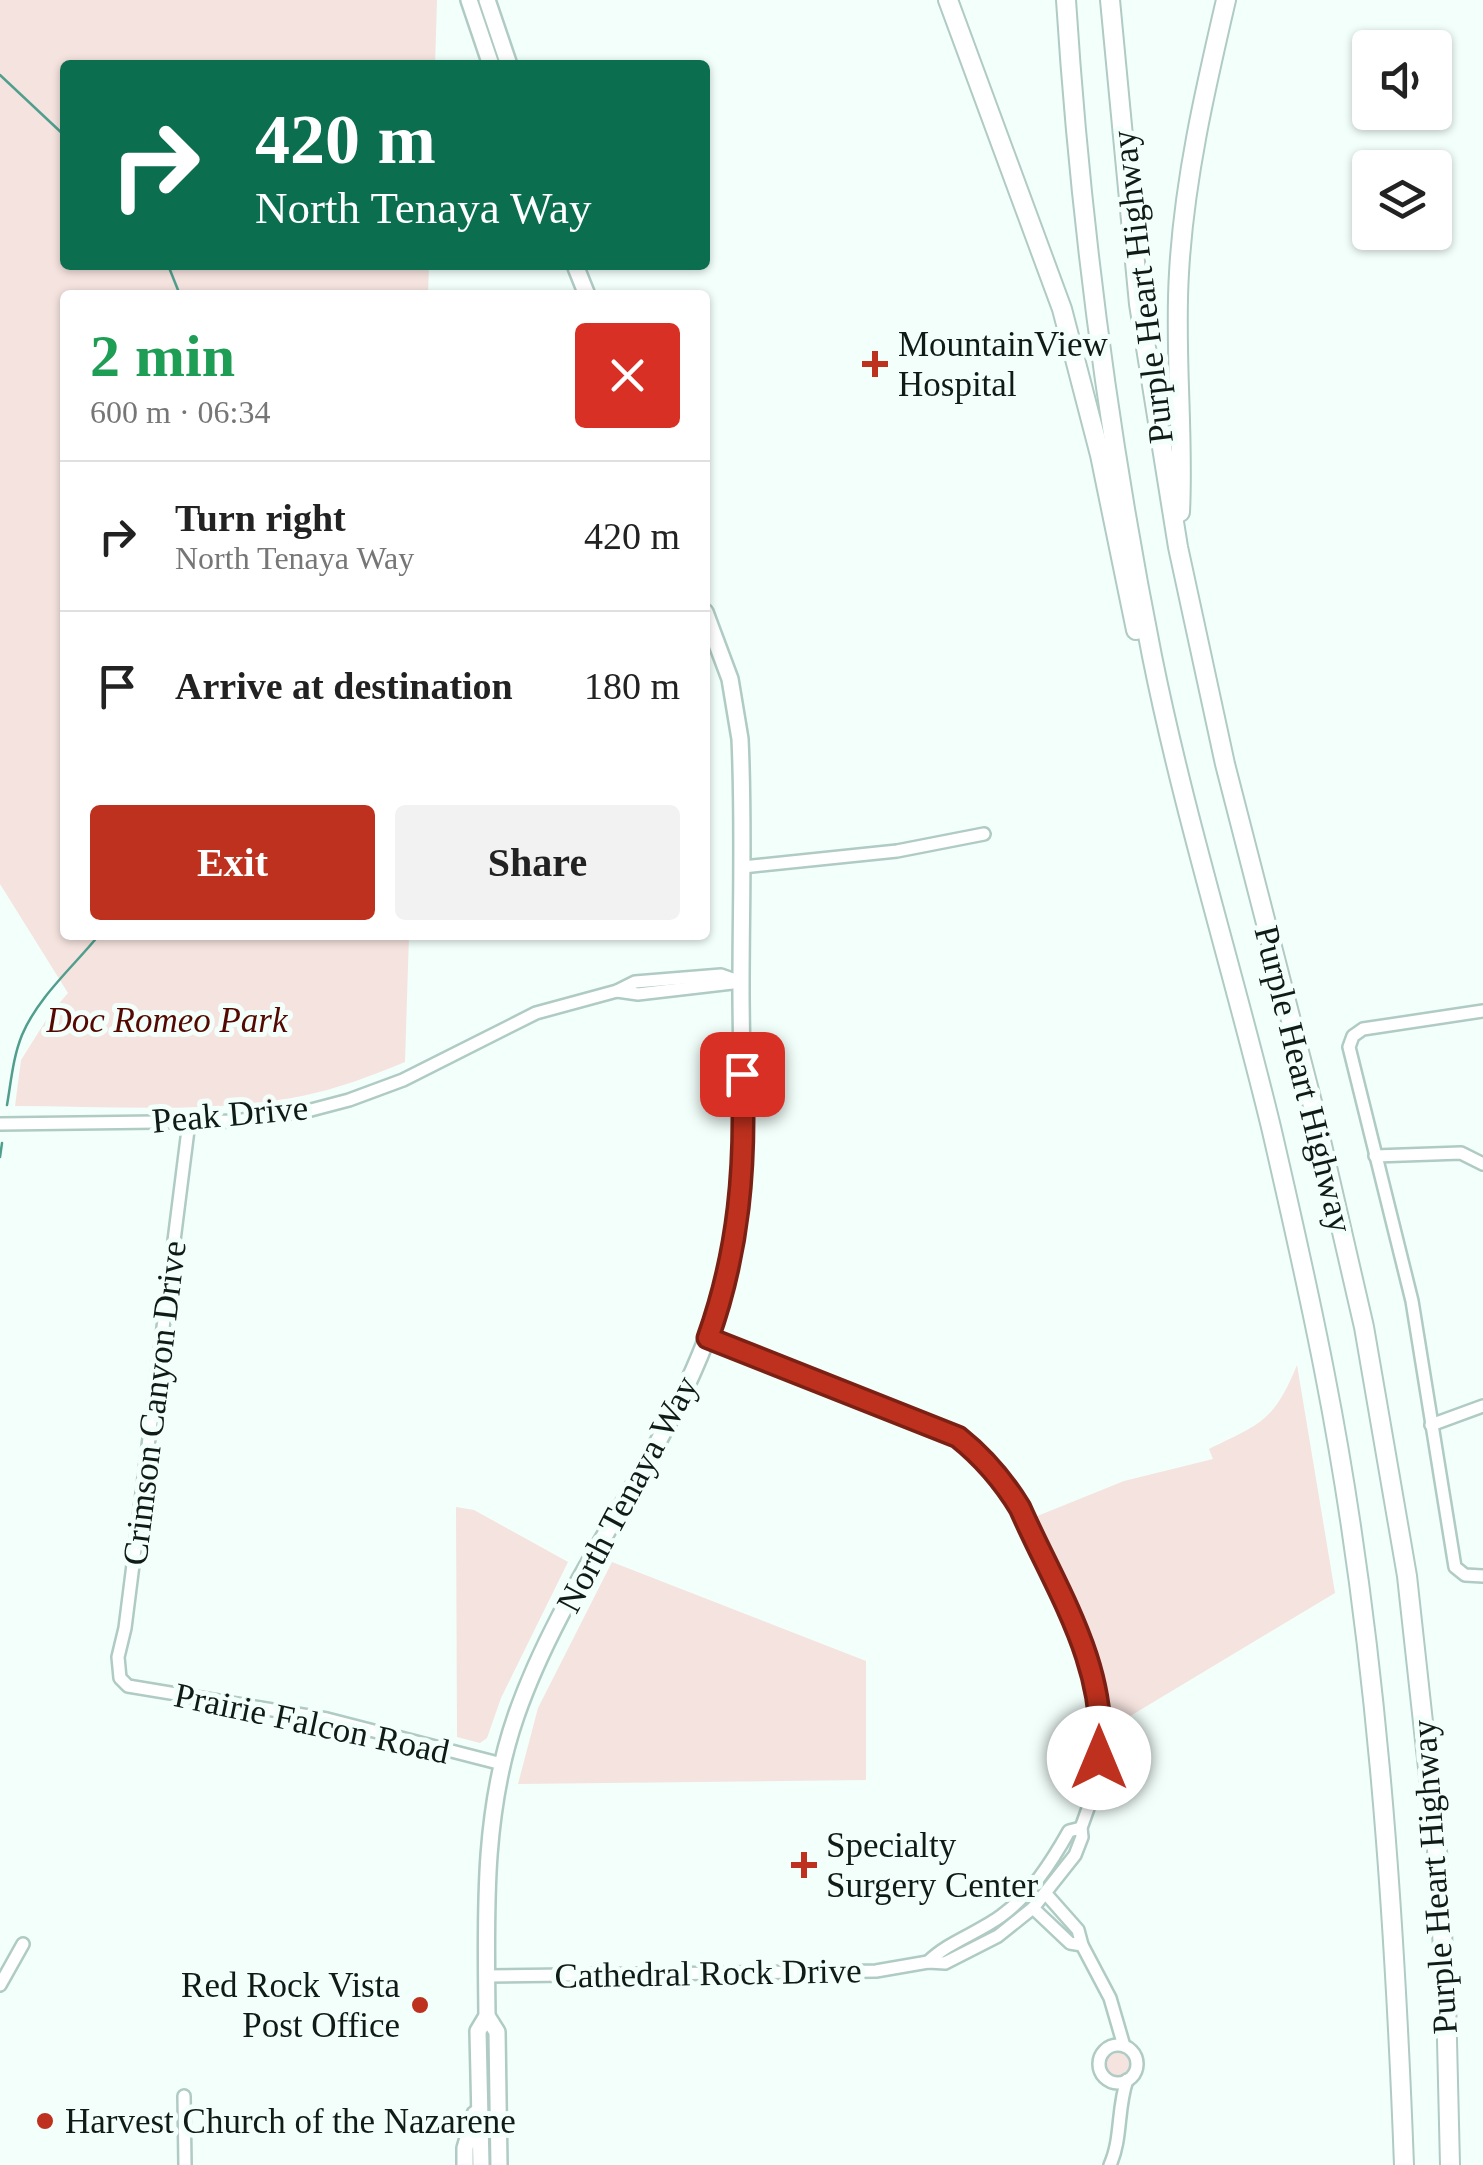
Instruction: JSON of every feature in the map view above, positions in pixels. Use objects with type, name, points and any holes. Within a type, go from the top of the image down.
[{"type":"highway","points":[[948,0],[1066,324],[1100,454],[1173,798],[1198,852]]},
{"type":"highway","name":"Purple Heart Highway","points":[[1066,0],[1093,295],[1152,656],[1198,852],[1270,1124],[1325,1374],[1344,1483],[1360,1589],[1387,1847],[1404,2165]]},
{"type":"highway","name":"Purple Heart Highway","points":[[1110,0],[1139,304],[1178,547],[1225,764],[1313,1106],[1364,1327],[1407,1576],[1437,1850],[1450,2165]]},
{"type":"highway","points":[[1178,547],[1182,470],[1177,347],[1184,213],[1206,84],[1226,0]]},
{"type":"main road","points":[[469,0],[489,60]]},
{"type":"main road","points":[[487,0],[507,60]]},
{"type":"main road","name":"North Tenaya Way","points":[[481,2165],[478,2032],[487,2016],[489,1840],[502,1764],[516,1716],[542,1654],[708,1338],[728,1274],[742,1188],[741,749],[736,707],[710,627]]},
{"type":"main road","name":"North Tenaya Way","points":[[487,2016],[497,2032],[499,2165]]},
{"type":"main road","points":[[465,2165],[465,2148],[480,2100]]},
{"type":"street","points":[[743,867],[879,853],[984,834]]},
{"type":"street","name":"Peak Drive","points":[[0,1124],[258,1118],[349,1100],[423,1071],[522,1018],[564,1004],[616,991],[638,994],[741,982]]},
{"type":"street","points":[[1483,1011],[1364,1029],[1353,1036],[1350,1053],[1412,1302],[1456,1566],[1464,1575],[1483,1576]]},
{"type":"street","name":"Crimson Canyon Drive","points":[[123,1682],[117,1669],[118,1657],[125,1628],[189,1122]]},
{"type":"street","points":[[1375,1156],[1461,1153],[1483,1164]]},
{"type":"street","name":"Cathedral Rock Drive","points":[[487,1976],[876,1971],[945,1963],[972,1952],[1033,1908],[1075,1854],[1082,1836],[1081,1828],[1096,1786],[1102,1734],[1096,1684],[1077,1632],[1006,1486],[980,1455],[958,1437],[708,1338]]},
{"type":"street","points":[[1430,1425],[1483,1406]]},
{"type":"street","name":"Prairie Falcon Road","points":[[123,1682],[327,1719],[502,1764]]},
{"type":"street","name":"Cathedral Rock Drive","points":[[928,1962],[1001,1916],[1034,1885],[1069,1830],[1081,1828]]},
{"type":"street","points":[[1047,1894],[1078,1930],[1110,1998],[1117,2046]]},
{"type":"street","points":[[1033,1908],[1070,1942],[1082,1945]]},
{"type":"street","points":[[0,1986],[23,1944]]},
{"type":"street","points":[[1110,2165],[1116,2151],[1118,2112],[1136,2059],[1117,2046]]},
{"type":"street","points":[[1117,2046],[1099,2060],[1101,2072],[1110,2081],[1118,2112]]},
{"type":"street","points":[[1110,2081],[1127,2080]]},
{"type":"street","points":[[184,2096],[185,2165]]},
{"type":"street","points":[[1116,2151],[1123,2165]]},
{"type":"green space","name":"Doc Romeo Park","points":[[0,0],[437,0],[435,60],[60,60],[60,270],[429,270],[428,290],[60,290],[60,940],[409,940],[405,1062],[341,1086],[267,1102],[159,1108],[15,1106],[21,1060],[68,993],[0,884]]},
{"type":"green space","points":[[1297,1365],[1335,1593],[1102,1733],[1096,1685],[1025,1521],[1124,1481],[1213,1459],[1209,1449],[1254,1426],[1273,1409]]},
{"type":"green space","points":[[456,1507],[474,1510],[568,1562],[501,1698],[487,1738],[480,1743],[457,1737]]},
{"type":"green space","points":[[612,1562],[866,1661],[866,1780],[518,1784],[538,1708]]},
{"type":"green space","points":[[1118,2053],[1127,2056],[1127,2074],[1118,2077],[1109,2074],[1106,2065],[1109,2056]]},
{"type":"waterway","points":[[0,75],[60,131]]},
{"type":"waterway","points":[[170,270],[178,290]]},
{"type":"waterway","points":[[7,1105],[16,1052],[29,1021],[95,940]]},
{"type":"waterway","points":[[0,1157],[2,1143]]},
{"type":"place","name":"MountainView Hospital","points":[[875,364]]},
{"type":"place","name":"Specialty Surgery Center","points":[[804,1865]]},
{"type":"place","name":"Red Rock Vista Post Office","points":[[420,2005]]},
{"type":"place","name":"Harvest Church of the Nazarene","points":[[45,2121]]},
{"type":"route","points":[[742,1074],[744,1131],[737,1230],[708,1338],[927,1423],[958,1437],[980,1455],[1020,1508],[1084,1648],[1096,1684],[1102,1734],[1099,1758]]}]
